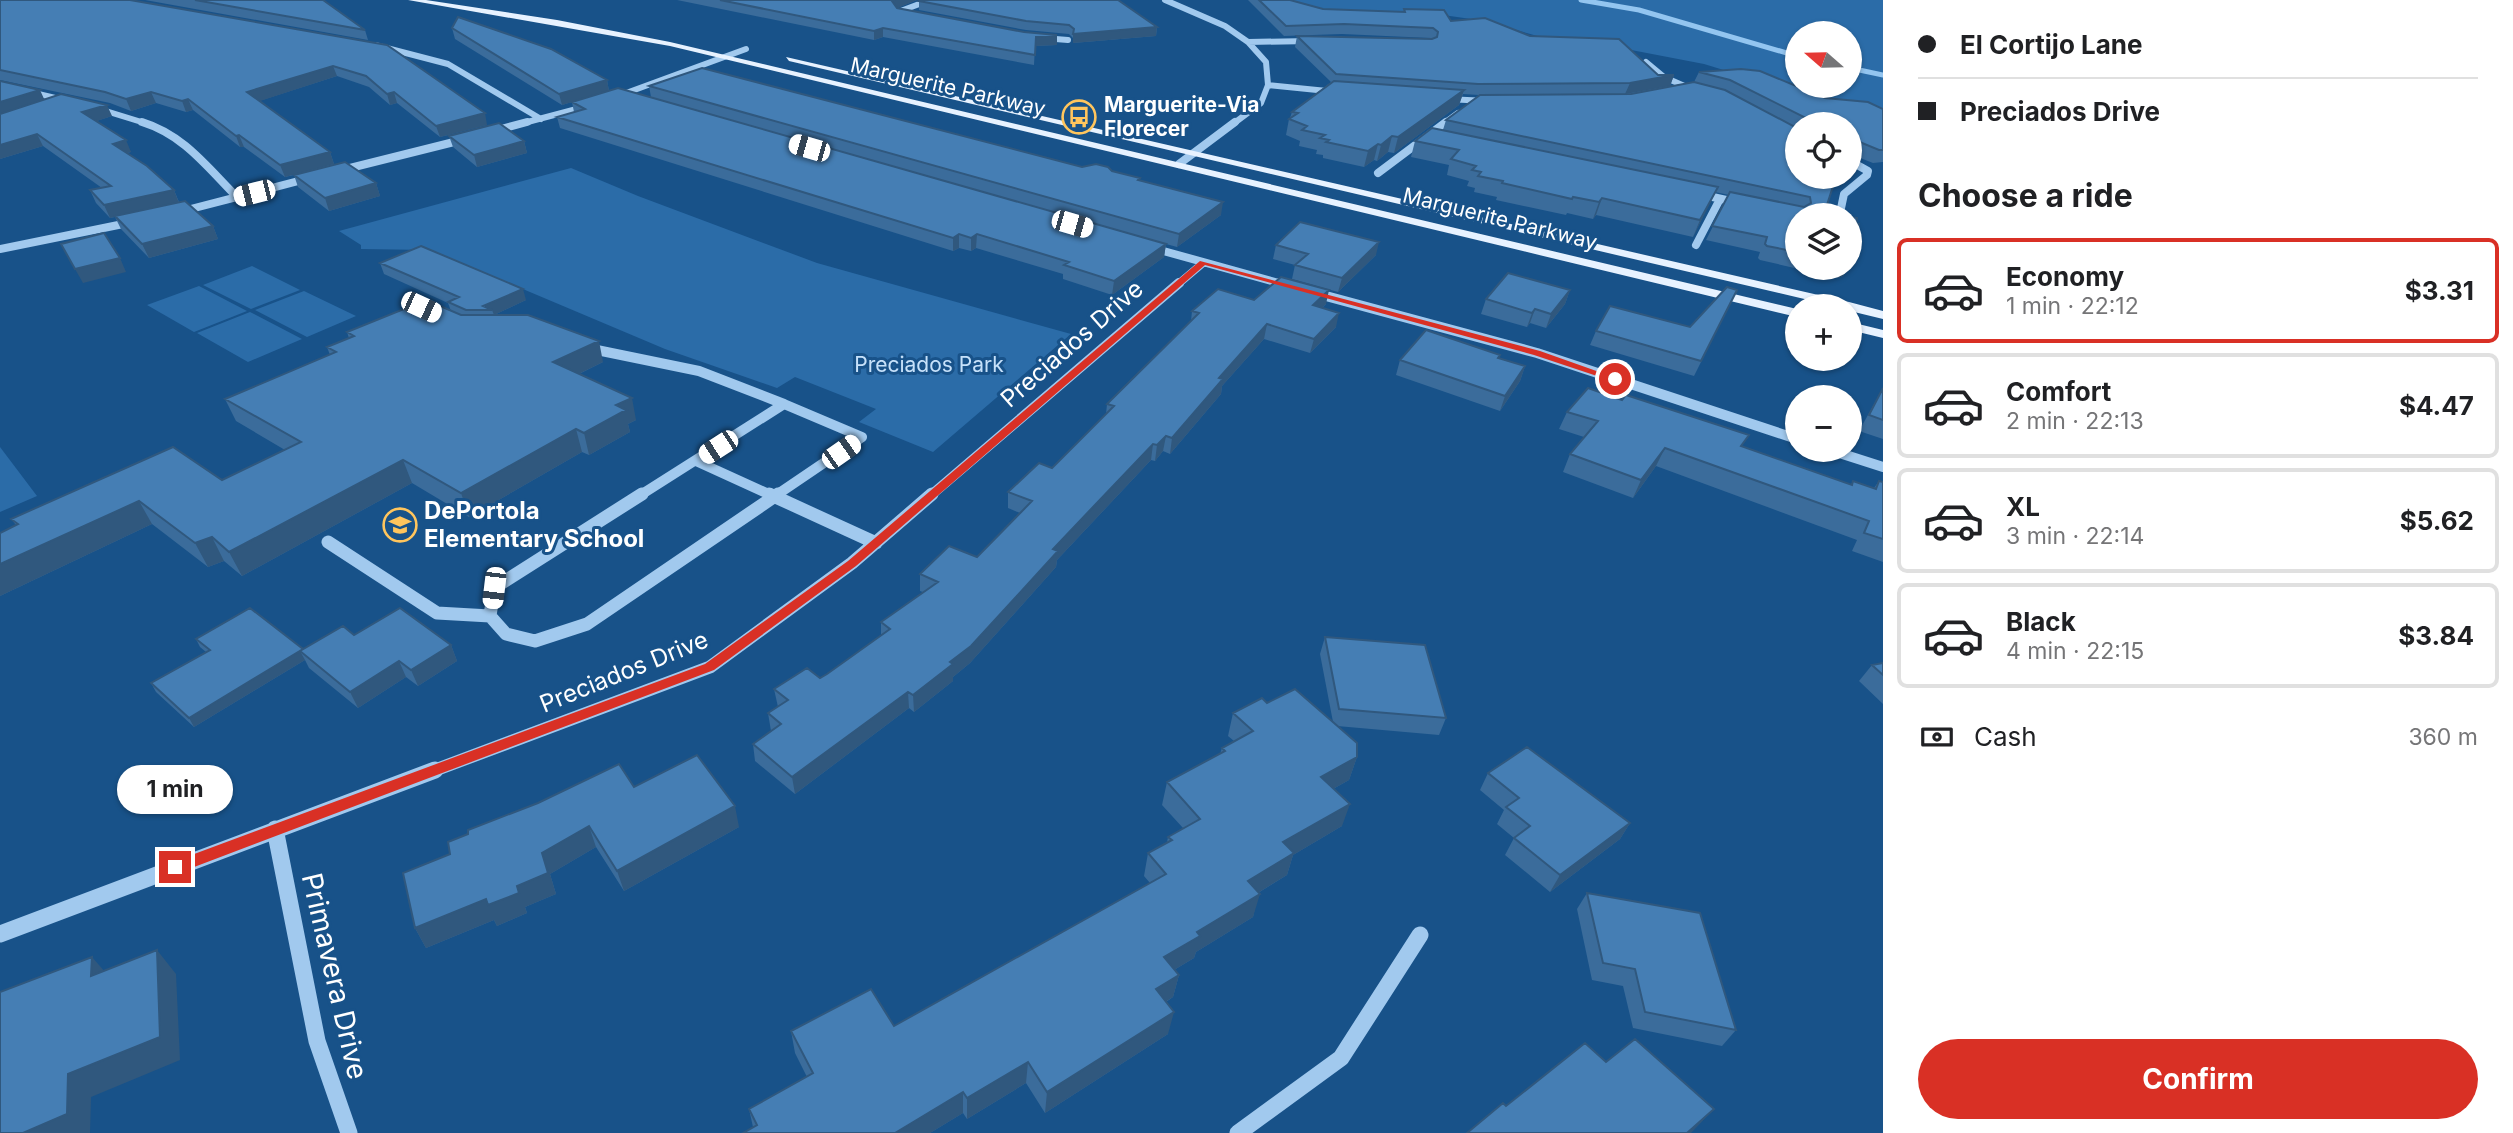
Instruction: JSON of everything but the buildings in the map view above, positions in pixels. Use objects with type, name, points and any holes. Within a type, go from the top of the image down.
[{"type":"main road","name":"Marguerite Parkway","points":[[412,0],[611,32],[726,57],[1785,310]]},
{"type":"main road","points":[[475,0],[569,14]]},
{"type":"main road","points":[[723,44],[759,52]]},
{"type":"main road","name":"Marguerite Parkway","points":[[772,55],[1798,294]]},
{"type":"main road","name":"Marguerite Parkway","points":[[1862,309],[1883,315]]},
{"type":"main road","points":[[1862,329],[1883,334]]},
{"type":"street","points":[[911,14],[898,12],[930,0]]},
{"type":"street","points":[[1165,0],[1224,26],[1248,42],[1266,62],[1268,85],[1261,103],[1179,164]]},
{"type":"street","points":[[1036,37],[1068,40]]},
{"type":"street","points":[[1248,42],[1315,40]]},
{"type":"street","points":[[364,43],[448,64],[541,120]]},
{"type":"street","points":[[613,98],[746,49]]},
{"type":"street","points":[[1646,62],[1664,77],[1697,91]]},
{"type":"street","points":[[0,85],[79,104]]},
{"type":"street","points":[[1268,85],[1348,93]]},
{"type":"street","points":[[1676,90],[1689,88]]},
{"type":"street","points":[[625,95],[638,98]]},
{"type":"street","points":[[1434,98],[1503,101]]},
{"type":"street","points":[[53,104],[66,100]]},
{"type":"street","points":[[1378,173],[1475,101]]},
{"type":"street","points":[[487,133],[601,102]]},
{"type":"street","points":[[92,107],[164,129],[186,145],[237,197]]},
{"type":"street","points":[[1425,136],[1438,139]]},
{"type":"street","points":[[174,214],[474,137]]},
{"type":"street","points":[[1693,193],[1746,204]]},
{"type":"street","points":[[1696,245],[1720,199]]},
{"type":"street","points":[[0,249],[147,219]]},
{"type":"street","points":[[1137,243],[1537,353],[1785,435]]},
{"type":"street","name":"Preciados Drive","points":[[0,934],[710,667],[852,563],[1203,262]]},
{"type":"street","points":[[328,542],[437,613],[490,615],[506,634],[535,640],[587,624],[862,437],[741,383],[643,358],[602,354],[578,344]]},
{"type":"street","points":[[490,615],[494,588],[784,404]]},
{"type":"street","points":[[1862,460],[1883,467]]},
{"type":"street","points":[[696,461],[876,542]]},
{"type":"street","name":"Primavera Drive","points":[[275,829],[317,1041],[349,1133]]},
{"type":"street","points":[[1238,1133],[1341,1058],[1420,935]]},
{"type":"green space","points":[[1276,0],[1883,0],[1883,113],[1821,98],[1862,98],[1862,21],[1785,21],[1785,89],[1704,64],[1600,44],[1548,39],[1485,21],[1436,14],[1296,9]]},
{"type":"green space","name":"Preciados Park","points":[[571,168],[817,263],[1071,334],[933,452],[859,422],[876,409],[795,377],[777,388],[665,349],[430,250],[361,249],[361,245],[339,231]]},
{"type":"green space","points":[[252,266],[300,290],[251,309],[203,285]]},
{"type":"green space","points":[[199,286],[247,311],[194,332],[147,305]]},
{"type":"green space","points":[[304,291],[356,316],[307,337],[255,310]]},
{"type":"green space","points":[[250,312],[302,339],[248,362],[197,333]]},
{"type":"green space","points":[[0,447],[37,496],[0,512]]},
{"type":"waterway","points":[[1581,0],[1639,10],[1785,53]]},
{"type":"waterway","points":[[1862,71],[1883,75]]},
{"type":"place","name":"Marguerite-Via Florecer","points":[[1079,117]]},
{"type":"place","name":"DePortola Elementary School","points":[[400,525]]},
{"type":"route","points":[[175,867],[710,667],[852,563],[1203,262],[1537,353],[1615,379]]}]
